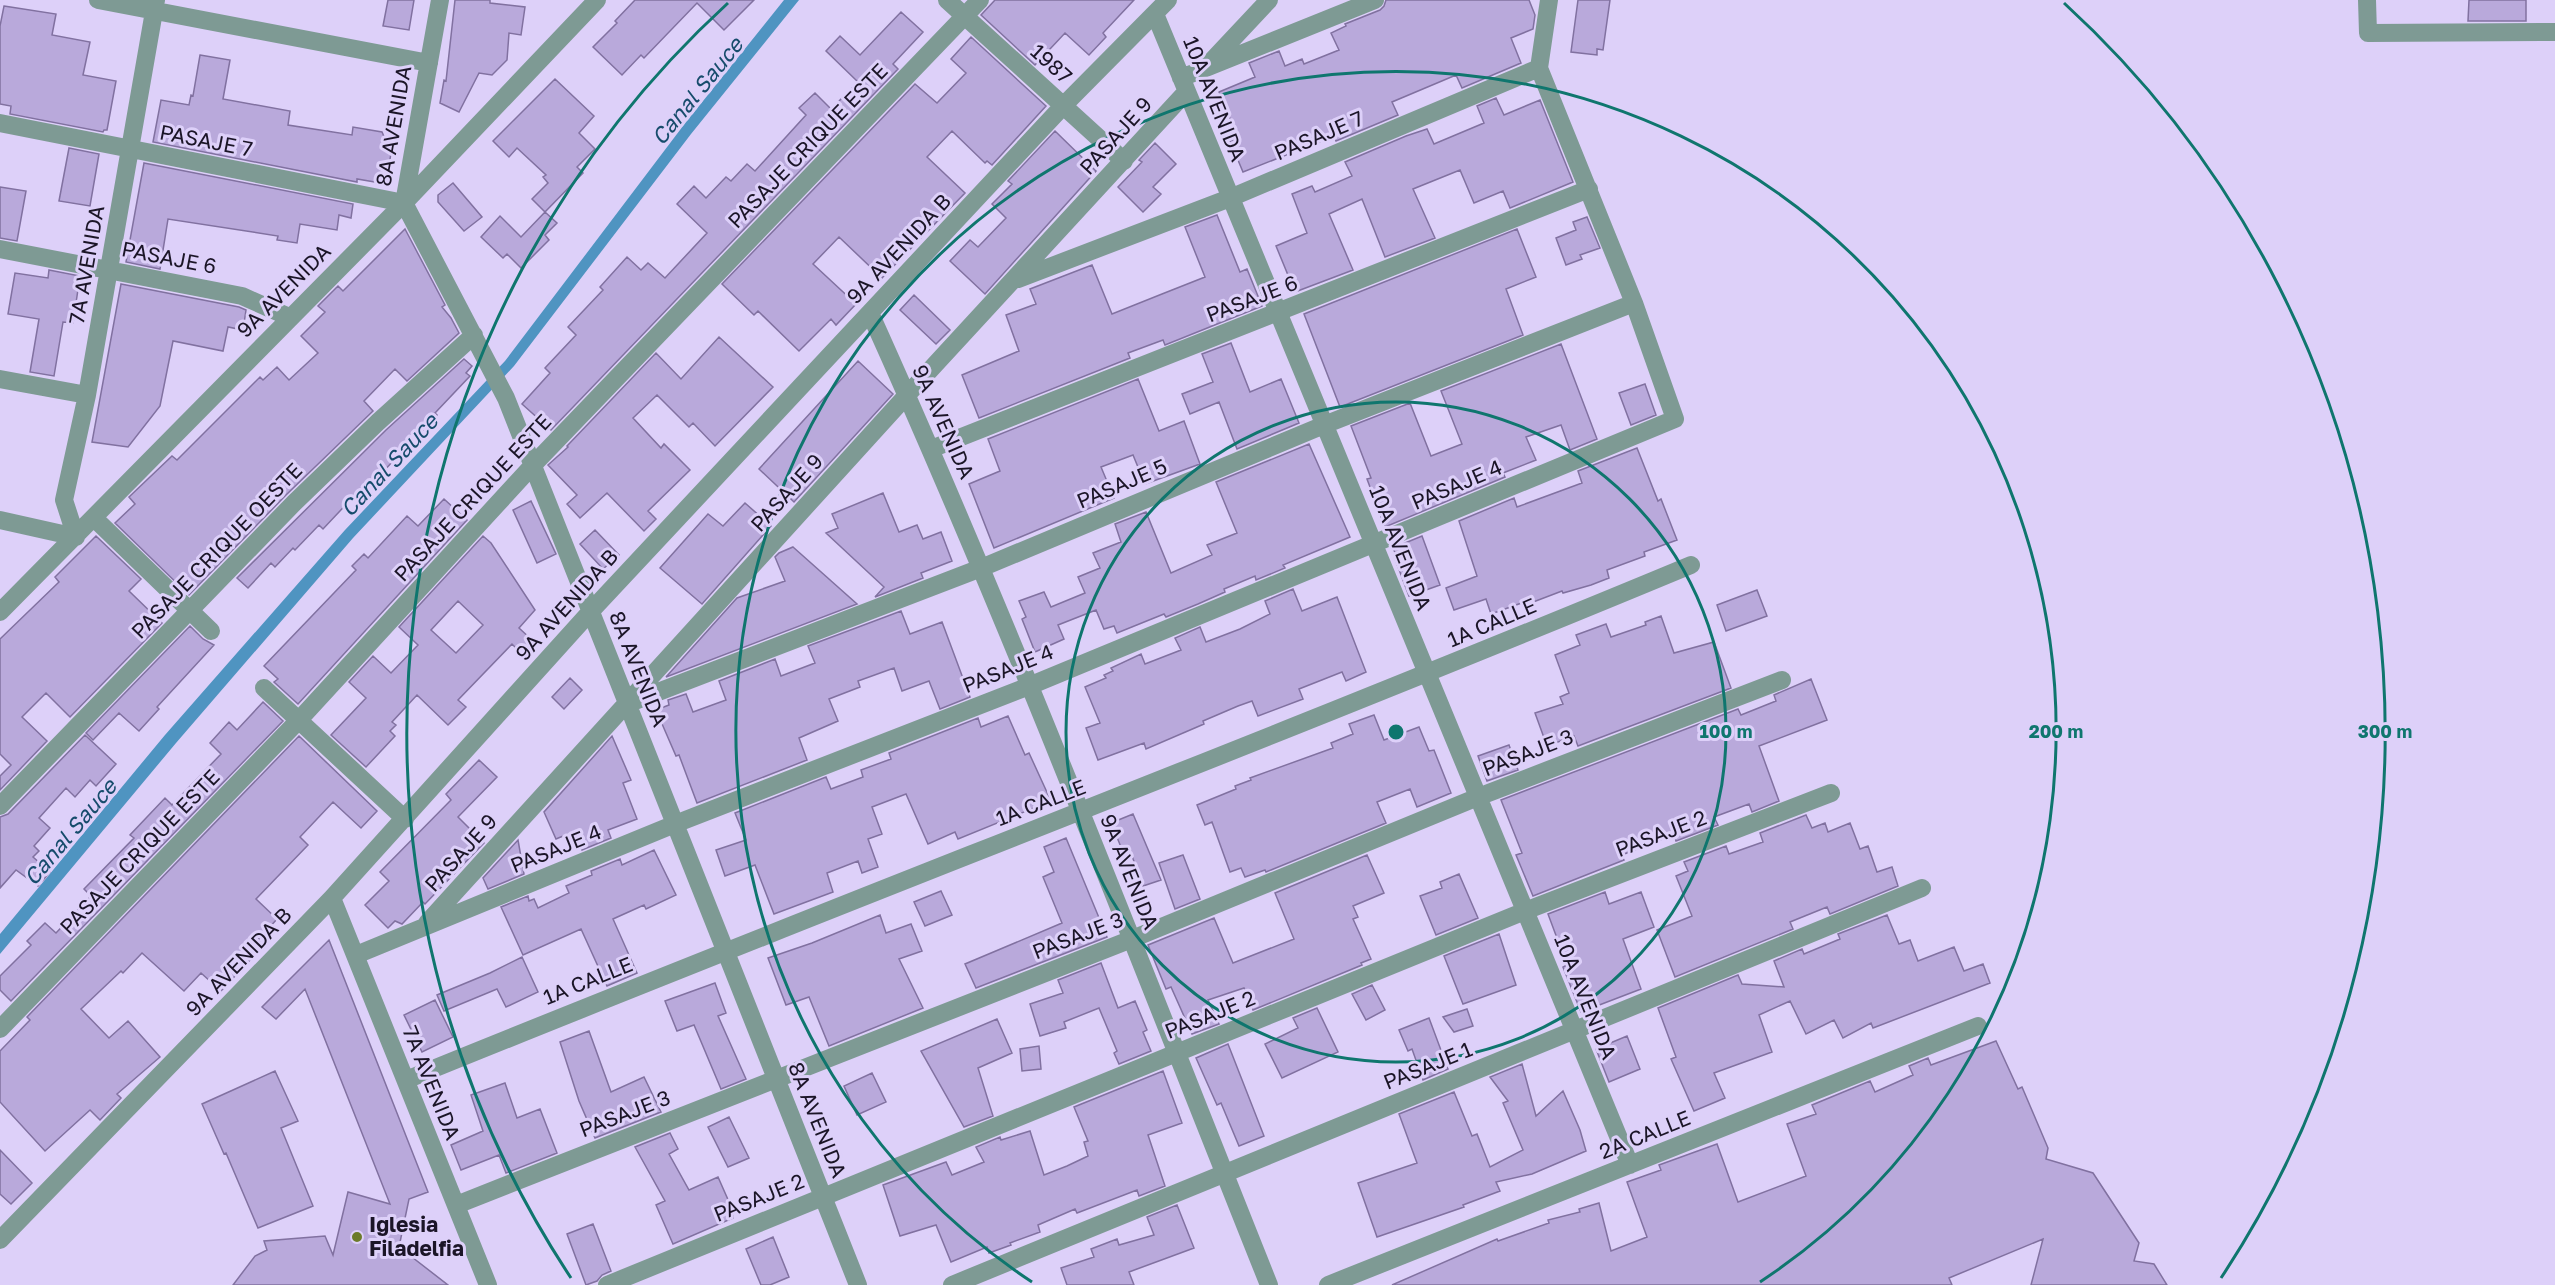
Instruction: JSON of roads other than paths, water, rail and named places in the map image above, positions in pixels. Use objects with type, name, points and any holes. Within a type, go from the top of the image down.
[{"type":"street","points":[[98,0],[155,5],[429,63]]},
{"type":"street","name":"8A AVENIDA","points":[[440,0],[404,203],[506,398],[858,1285]]},
{"type":"street","name":"9A AVENIDA","points":[[0,612],[404,203],[597,0]]},
{"type":"street","name":"1987","points":[[947,0],[1124,161]]},
{"type":"street","name":"PASAJE CRIQUE ESTE","points":[[0,1029],[299,720],[533,465],[980,0]]},
{"type":"street","name":"9A AVENIDA B","points":[[3,1229],[332,898],[591,611],[1064,106],[1168,0]]},
{"type":"street","points":[[1184,85],[1205,68],[1269,0]]},
{"type":"street","points":[[1205,68],[1375,0]]},
{"type":"street","points":[[1549,0],[1539,68],[1634,303]]},
{"type":"street","points":[[2367,0],[2368,33],[2555,32]]},
{"type":"street","name":"7A AVENIDA","points":[[76,537],[64,500],[87,394],[155,5]]},
{"type":"street","name":"10A AVENIDA","points":[[1155,14],[1630,1165]]},
{"type":"street","name":"PASAJE 7","points":[[1014,280],[1230,198],[1539,68]]},
{"type":"street","name":"PASAJE 9","points":[[423,927],[907,395],[1124,161],[1184,85]]},
{"type":"street","name":"PASAJE 7","points":[[0,123],[404,203]]},
{"type":"street","name":"PASAJE 6","points":[[931,449],[1278,314],[1589,189]]},
{"type":"street","name":"PASAJE 6","points":[[0,249],[242,296],[289,317]]},
{"type":"street","name":"PASAJE 4","points":[[356,955],[675,824],[1029,686],[1675,419],[1634,303]]},
{"type":"street","name":"PASAJE 5","points":[[627,704],[981,568],[1324,425],[1634,303]]},
{"type":"street","name":"9A AVENIDA","points":[[870,313],[981,568],[1132,939],[1269,1285]]},
{"type":"street","name":"PASAJE CRIQUE OESTE","points":[[0,806],[327,471],[474,335]]},
{"type":"street","points":[[0,378],[87,394]]},
{"type":"street","points":[[94,518],[211,631]]},
{"type":"street","points":[[0,520],[76,537]]},
{"type":"street","name":"1A CALLE","points":[[406,1080],[725,950],[1428,674],[1691,565]]},
{"type":"street","name":"PASAJE 3","points":[[456,1205],[1132,939],[1478,797],[1782,680]]},
{"type":"street","points":[[264,688],[405,819]]},
{"type":"street","name":"PASAJE 2","points":[[608,1285],[1525,911],[1831,793]]},
{"type":"street","name":"PASAJE 1","points":[[952,1285],[1922,888]]},
{"type":"street","name":"7A AVENIDA","points":[[332,898],[488,1285]]},
{"type":"street","name":"2A CALLE","points":[[1328,1285],[1978,1026]]},
{"type":"water","points":[[784,0],[799,0],[691,134],[514,366],[353,538],[176,743],[0,954],[0,934],[165,735],[345,530],[505,361],[683,126]]},
{"type":"place","name":"Iglesia Filadelfia","points":[[357,1237]]},
{"type":"water label","name":"Canal Sauce","points":[[697,91]]},
{"type":"water label","name":"Canal Sauce","points":[[389,465]]},
{"type":"water label","name":"Canal Sauce","points":[[70,832]]}]
